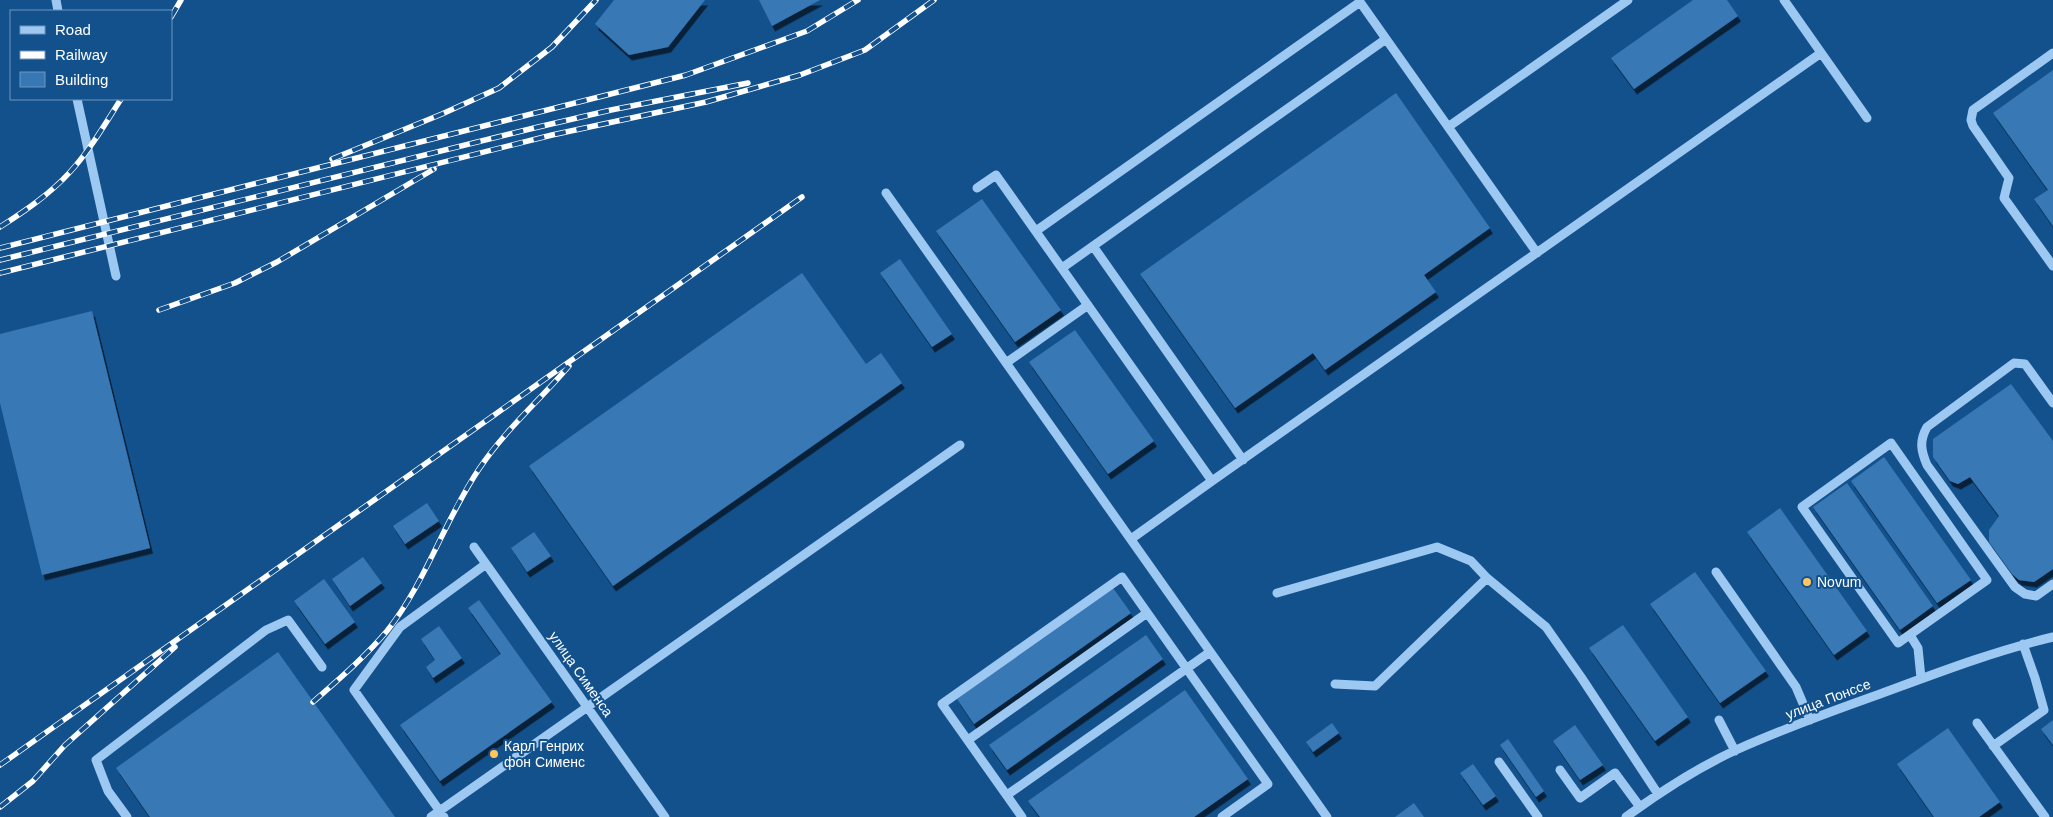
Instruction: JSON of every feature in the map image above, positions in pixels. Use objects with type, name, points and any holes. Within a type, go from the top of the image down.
[{"type":"street","points":[[1448,127],[1628,0]]},
{"type":"street","points":[[1784,0],[1867,118]]},
{"type":"street","points":[[1036,231],[1360,2],[1537,253]]},
{"type":"street","points":[[1062,268],[1386,39]]},
{"type":"street","points":[[1130,539],[1821,53]]},
{"type":"street","points":[[2053,53],[1973,110],[1971,120],[1972,126],[2009,178],[2004,198],[2053,266]]},
{"type":"street","points":[[77,100],[116,276]]},
{"type":"street","points":[[977,188],[996,175],[1212,481]]},
{"type":"street","points":[[886,193],[1327,817]]},
{"type":"street","points":[[1093,246],[1243,460]]},
{"type":"street","points":[[1006,363],[1088,305]]},
{"type":"street","points":[[2053,403],[2025,364],[2014,363],[1927,427],[1922,436],[1921,444],[1922,453],[1928,465],[2015,587],[2025,594],[2036,596],[2053,584]]},
{"type":"street","points":[[1891,444],[1987,580],[1910,635],[1898,643],[1802,506],[1891,444]]},
{"type":"street","points":[[431,817],[442,814],[588,708],[960,445]]},
{"type":"street","name":"улица Сименса","points":[[474,547],[665,817]]},
{"type":"street","points":[[1277,593],[1437,547],[1471,561],[1487,578],[1546,627],[1581,676],[1658,794]]},
{"type":"street","points":[[442,814],[354,690],[400,627],[486,564]]},
{"type":"street","points":[[1716,572],[1796,687],[1810,720]]},
{"type":"street","points":[[1022,817],[942,704],[1122,577],[1268,784],[1222,817]]},
{"type":"street","points":[[1335,684],[1374,686],[1487,578]]},
{"type":"street","points":[[968,740],[1147,613]]},
{"type":"street","points":[[127,817],[108,791],[96,760],[266,630],[288,620],[322,667]]},
{"type":"street","points":[[1910,635],[1918,648],[1921,678]]},
{"type":"street","name":"улица Понссе","points":[[1626,817],[1658,794],[1735,751],[1921,678],[2023,644],[2053,637]]},
{"type":"street","points":[[1993,746],[2044,710],[2023,644]]},
{"type":"street","points":[[1007,796],[1210,652]]},
{"type":"street","points":[[1719,720],[1735,751]]},
{"type":"street","points":[[1977,723],[2045,817]]},
{"type":"street","points":[[1499,762],[1538,817]]},
{"type":"street","points":[[1560,770],[1580,798],[1615,773],[1640,807]]},
{"type":"building","points":[[614,0],[705,0],[668,47],[629,55],[595,24]]},
{"type":"building","points":[[759,0],[820,0],[772,26]]},
{"type":"building","points":[[1693,0],[1727,0],[1738,16],[1634,89],[1611,58]]},
{"type":"building","points":[[2053,70],[2053,226],[2034,199],[2048,190],[1993,113]]},
{"type":"building","points":[[1396,93],[1490,228],[1424,275],[1436,292],[1325,370],[1313,353],[1235,408],[1140,274]]},
{"type":"building","points":[[982,199],[1061,310],[1015,342],[936,231]]},
{"type":"building","points":[[900,259],[952,334],[932,347],[880,273]]},
{"type":"building","points":[[802,273],[866,364],[881,353],[902,383],[613,586],[529,466]]},
{"type":"building","points":[[92,311],[150,548],[42,575],[0,403],[0,334]]},
{"type":"building","points":[[1075,330],[1154,441],[1108,474],[1029,362]]},
{"type":"building","points":[[2011,384],[2053,441],[2053,569],[2034,582],[2019,580],[2012,574],[1989,542],[1989,530],[1999,516],[1970,477],[1958,484],[1950,481],[1933,457],[1933,439]]},
{"type":"building","points":[[1884,457],[1971,580],[1937,603],[1851,481]]},
{"type":"building","points":[[1847,483],[1933,606],[1900,630],[1813,507]]},
{"type":"building","points":[[427,503],[439,521],[405,544],[393,526]]},
{"type":"building","name":"Novum","points":[[1780,508],[1867,631],[1834,655],[1747,532]]},
{"type":"building","points":[[534,532],[551,556],[527,572],[511,548]]},
{"type":"building","points":[[363,557],[382,583],[350,606],[332,579]]},
{"type":"building","points":[[1695,572],[1766,671],[1720,703],[1650,604]]},
{"type":"building","points":[[324,579],[355,622],[325,644],[294,601]]},
{"type":"building","points":[[1113,588],[1131,613],[974,724],[957,699]]},
{"type":"building","points":[[479,600],[552,702],[440,781],[400,725],[501,654],[468,608]]},
{"type":"building","points":[[1623,625],[1688,717],[1655,741],[1589,648]]},
{"type":"building","points":[[439,626],[462,658],[433,678],[426,667],[435,660],[421,639]]},
{"type":"building","points":[[1146,635],[1163,659],[1007,770],[989,745]]},
{"type":"building","points":[[278,652],[395,817],[150,817],[116,768]]},
{"type":"building","points":[[1185,690],[1248,779],[1194,817],[1040,817],[1028,801]]},
{"type":"building","points":[[2053,720],[2053,745],[2041,729]]},
{"type":"building","points":[[1332,723],[1339,733],[1313,752],[1306,742]]},
{"type":"building","points":[[1575,725],[1603,765],[1580,780],[1553,741]]},
{"type":"building","points":[[1948,728],[2000,802],[1979,817],[1934,817],[1897,764]]},
{"type":"building","points":[[1508,739],[1544,791],[1536,797],[1500,745]]},
{"type":"building","points":[[1473,764],[1496,796],[1483,805],[1460,773]]},
{"type":"building","points":[[1414,803],[1424,817],[1395,817]]},
{"type":"railway","points":[[172,15],[181,0]]},
{"type":"railway","points":[[332,159],[442,114],[499,88],[552,47],[596,0]]},
{"type":"railway","points":[[0,248],[686,75],[807,31],[858,0]]},
{"type":"railway","points":[[0,273],[552,135],[706,102],[800,75],[865,50],[934,0]]},
{"type":"railway","points":[[0,260],[534,128],[611,110],[748,83]]},
{"type":"railway","points":[[0,227],[37,202],[70,172],[91,146],[120,100]]},
{"type":"railway","points":[[159,310],[235,283],[277,262],[434,169]]},
{"type":"railway","points":[[0,765],[802,197]]},
{"type":"railway","points":[[313,702],[361,659],[387,631],[413,592],[455,509],[479,469],[511,428],[569,366]]},
{"type":"railway","points":[[0,807],[33,781],[65,745],[175,647]]},
{"type":"place","name":"Novum","points":[[1807,582]]},
{"type":"place","name":"Карл Генрих фон Сименс","points":[[494,754]]}]
